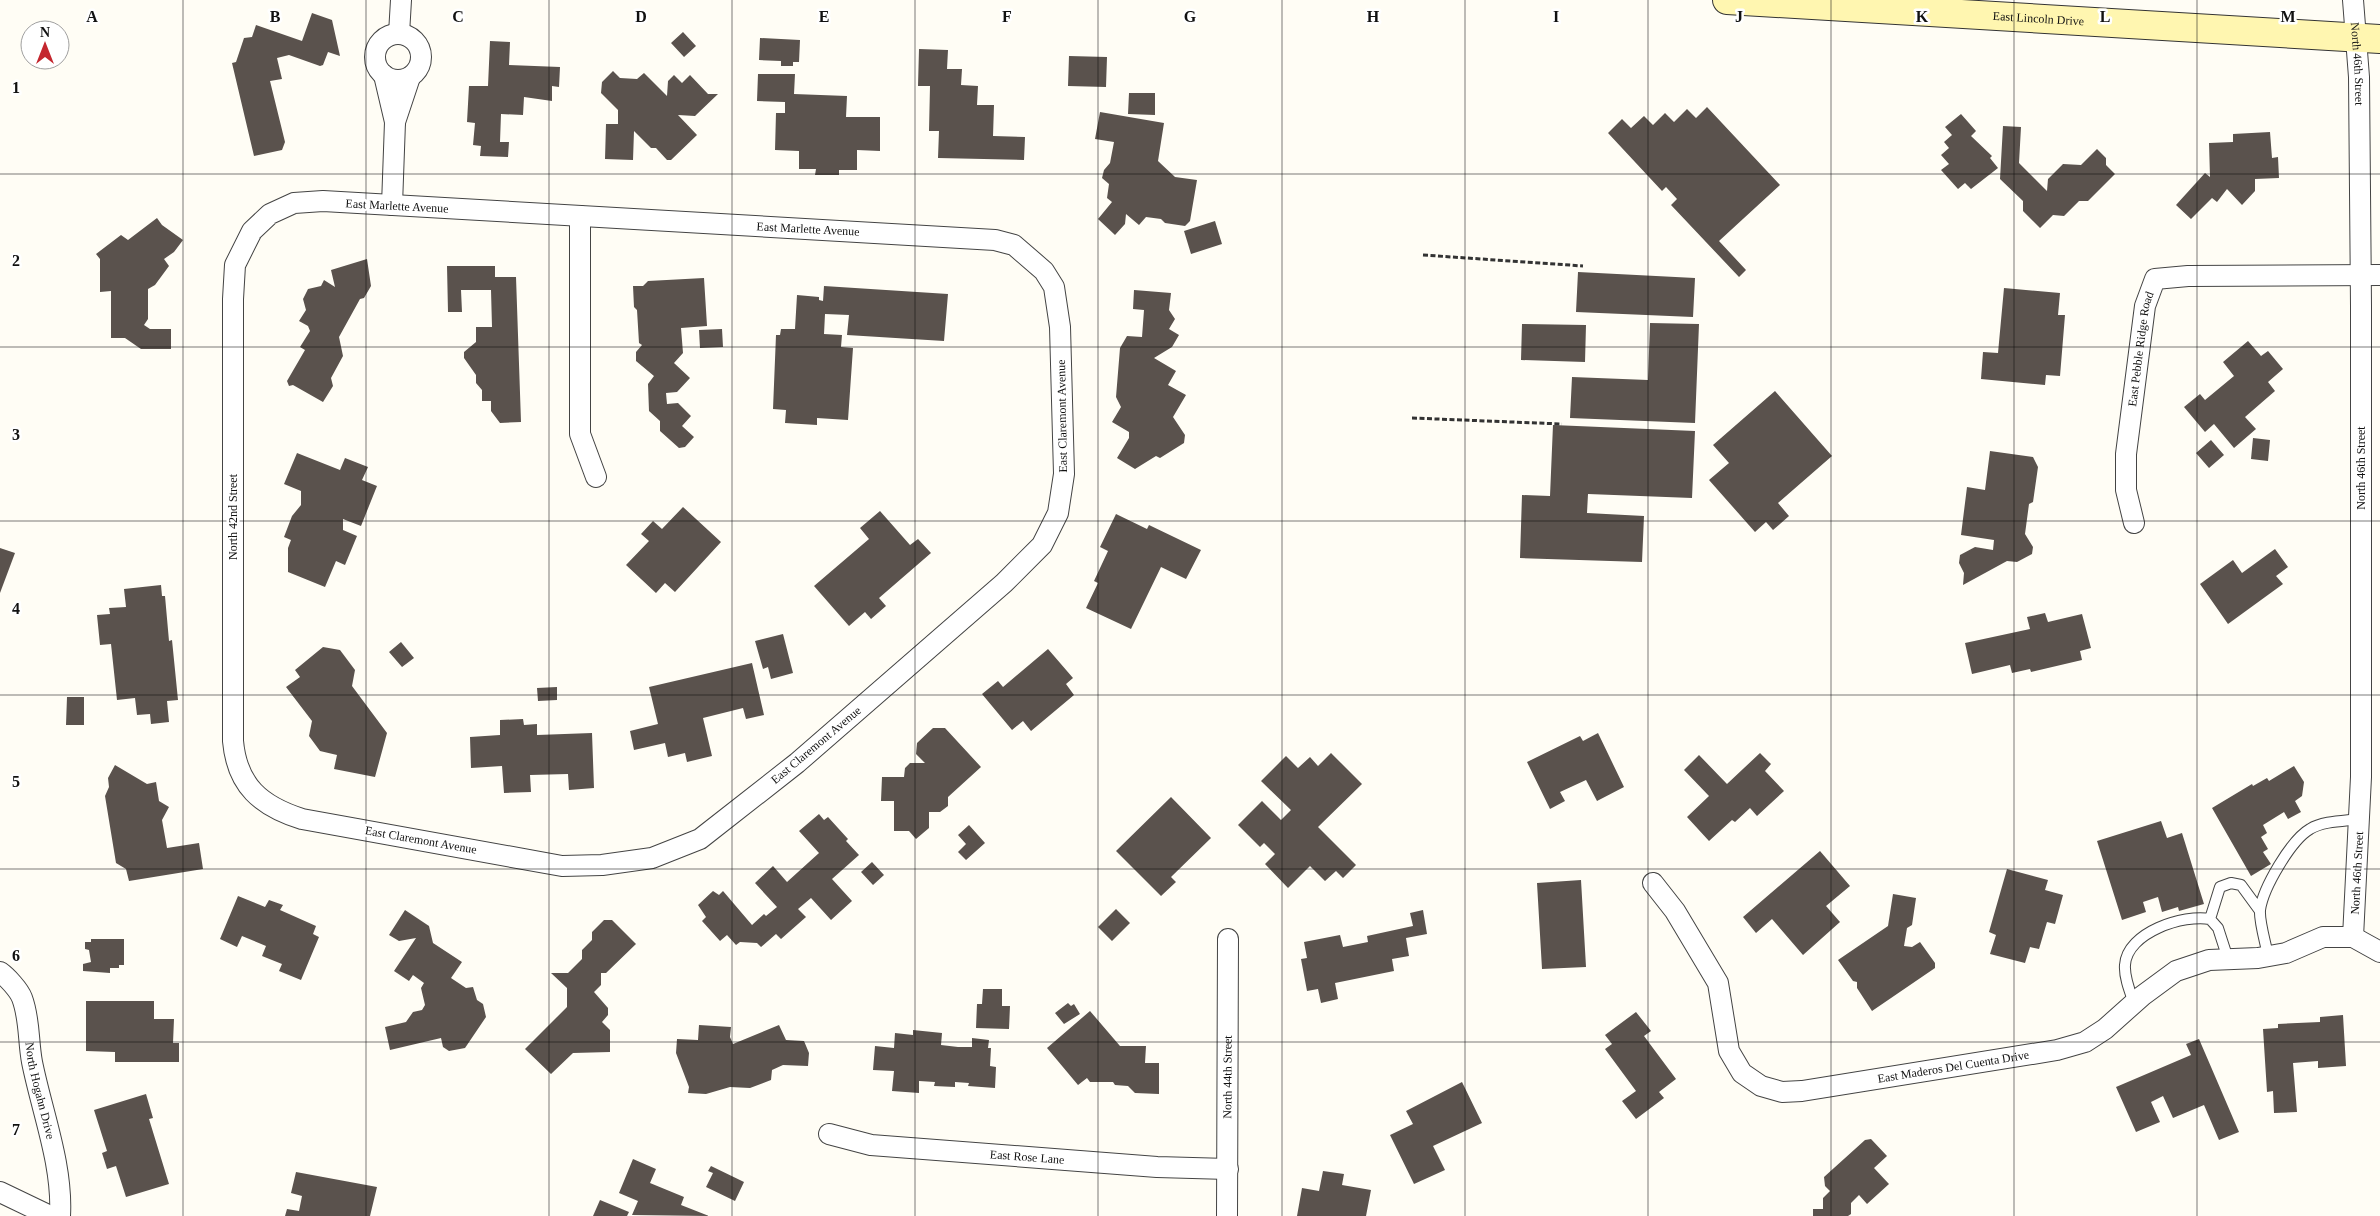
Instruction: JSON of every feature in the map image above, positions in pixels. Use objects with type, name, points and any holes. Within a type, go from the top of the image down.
[{"type":"main road","name":"East Lincoln Drive","points":[[1727,0],[1930,5],[2368,38]]},
{"type":"street","points":[[399,34],[401,0]]},
{"type":"street","name":"North 46th Street","points":[[2353,0],[2368,38],[2359,77],[2361,777],[2353,937]]},
{"type":"street","points":[[392,205],[395,122],[384,76],[376,63],[377,49],[386,38],[399,34],[412,38],[420,49],[420,64],[410,77],[395,122]]},
{"type":"street","points":[[384,76],[394,80],[410,77]]},
{"type":"street","name":"East Marlette Avenue","points":[[252,230],[270,214],[294,203],[323,201],[996,240],[1014,245],[1031,258]]},
{"type":"street","points":[[580,216],[580,434],[596,477]]},
{"type":"street","name":"North 42nd Street","points":[[252,230],[235,265],[233,299],[233,741],[234,757],[242,775],[261,800]]},
{"type":"street","name":"East Claremont Avenue","points":[[261,800],[278,812],[302,819],[562,866],[602,865],[652,858],[700,839],[797,763],[1004,583],[1042,545],[1058,513],[1064,474],[1060,327],[1054,287],[1044,271],[1031,258]]},
{"type":"street","name":"East Pebble Ridge Road","points":[[2134,523],[2126,490],[2126,454],[2145,306],[2155,279],[2188,276],[2380,275]]},
{"type":"street","name":"East Maderos Del Cuenta Drive","points":[[1653,883],[1675,911],[1718,982],[1729,1051],[1742,1073],[1761,1086],[1782,1092],[1802,1091],[2057,1050],[2085,1042],[2105,1029],[2134,1003],[2176,971],[2209,960],[2286,953],[2323,937],[2353,937]]},
{"type":"street","points":[[2353,937],[2380,952]]},
{"type":"street","name":"North 44th Street","points":[[1227,1216],[1228,939]]},
{"type":"street","name":"North Hogahn Drive","points":[[0,972],[21,996],[24,1005],[32,1060],[57,1169],[61,1198],[60,1216]]},
{"type":"street","name":"East Rose Lane","points":[[829,1134],[871,1145],[1182,1168],[1228,1169]]},
{"type":"street","points":[[0,1192],[50,1216]]},
{"type":"lane","points":[[2260,911],[2268,887],[2290,847],[2310,829],[2332,822],[2359,819]]},
{"type":"lane","points":[[2210,919],[2220,887],[2231,883],[2241,885],[2260,911],[2268,956]]},
{"type":"lane","points":[[2134,1003],[2125,965],[2128,953],[2138,940],[2152,930],[2197,916],[2210,919],[2218,928],[2228,959]]},
{"type":"path","points":[[1423,255],[1459,259],[1583,266]]},
{"type":"path","points":[[1412,418],[1562,424]]},
{"type":"building","points":[[312,13],[332,20],[340,56],[328,52],[323,65],[320,66],[289,55],[277,58],[282,79],[270,81],[285,142],[282,150],[254,156],[232,63],[236,62],[244,38],[252,37],[256,25],[302,41]]},
{"type":"building","points":[[683,32],[696,46],[684,57],[671,43]]},
{"type":"building","points":[[760,38],[800,40],[799,62],[793,62],[793,66],[781,66],[781,61],[759,60]]},
{"type":"building","points":[[490,41],[510,42],[509,65],[560,67],[559,87],[552,86],[552,101],[524,97],[523,115],[501,114],[500,142],[509,142],[508,157],[480,156],[481,146],[473,145],[475,123],[467,122],[469,86],[488,86]]},
{"type":"building","points":[[919,49],[948,50],[947,69],[962,69],[961,85],[978,86],[977,105],[994,105],[993,136],[1025,137],[1024,160],[938,158],[939,131],[929,131],[930,86],[918,86]]},
{"type":"building","points":[[1069,56],[1107,57],[1106,87],[1068,86]]},
{"type":"building","points":[[613,71],[620,78],[637,79],[644,73],[667,96],[668,81],[674,75],[682,83],[690,75],[708,94],[718,94],[695,116],[678,115],[697,135],[671,160],[667,160],[656,148],[651,148],[634,131],[633,160],[605,159],[606,124],[618,124],[618,110],[601,93],[602,82]]},
{"type":"building","points":[[758,74],[795,74],[794,94],[847,96],[846,117],[880,117],[880,151],[857,150],[857,170],[839,170],[839,175],[815,175],[816,169],[799,169],[799,151],[775,150],[776,113],[785,113],[785,102],[757,101]]},
{"type":"building","points":[[1129,93],[1155,93],[1155,115],[1128,114]]},
{"type":"building","points":[[1707,107],[1780,185],[1719,241],[1746,270],[1739,277],[1671,205],[1677,199],[1666,187],[1662,191],[1608,133],[1622,119],[1631,128],[1644,116],[1653,125],[1665,113],[1674,122],[1687,109],[1696,118]]},
{"type":"building","points":[[1100,112],[1164,123],[1158,161],[1175,177],[1197,180],[1190,221],[1185,226],[1165,223],[1161,219],[1146,217],[1139,225],[1126,214],[1125,224],[1115,235],[1098,219],[1112,202],[1107,198],[1109,184],[1102,178],[1104,170],[1110,163],[1114,142],[1095,139]]},
{"type":"building","points":[[1961,114],[1976,131],[1971,136],[1992,156],[1990,158],[1998,168],[1971,189],[1965,183],[1958,189],[1941,170],[1949,164],[1941,155],[1949,148],[1944,142],[1952,135],[1945,127]]},
{"type":"building","points":[[2003,126],[2021,127],[2019,163],[2047,191],[2048,179],[2063,164],[2081,165],[2097,149],[2106,158],[2106,165],[2115,174],[2088,201],[2079,201],[2064,216],[2053,215],[2040,228],[2023,211],[2023,201],[2000,179]]},
{"type":"building","points":[[2270,132],[2272,158],[2278,157],[2279,178],[2255,179],[2255,191],[2242,205],[2227,189],[2217,202],[2212,198],[2191,219],[2176,205],[2205,173],[2210,177],[2209,143],[2233,142],[2233,134]]},
{"type":"building","points":[[157,218],[162,225],[183,240],[174,252],[164,259],[169,266],[155,285],[148,289],[148,319],[144,325],[150,329],[171,329],[171,349],[141,349],[125,338],[111,338],[111,291],[100,292],[100,259],[96,254],[121,235],[128,240]]},
{"type":"building","points":[[1215,221],[1222,244],[1191,254],[1184,231]]},
{"type":"building","points":[[367,259],[371,286],[364,298],[360,299],[339,337],[343,356],[331,378],[333,386],[323,402],[293,385],[289,386],[287,381],[305,350],[300,347],[310,331],[308,326],[299,321],[306,310],[303,299],[308,289],[321,286],[324,280],[335,287],[331,270]]},
{"type":"building","points":[[447,266],[495,266],[495,277],[516,277],[521,422],[500,423],[491,411],[491,401],[482,401],[482,390],[476,383],[476,375],[464,358],[464,352],[476,342],[476,327],[492,327],[491,290],[461,290],[462,312],[448,312]]},
{"type":"building","points":[[1578,272],[1695,278],[1693,317],[1576,312]]},
{"type":"building","points":[[704,278],[707,326],[681,328],[683,353],[674,363],[690,378],[677,392],[666,393],[667,404],[678,403],[691,416],[682,426],[694,437],[685,447],[679,448],[660,431],[660,421],[649,411],[648,384],[654,376],[636,361],[636,352],[642,345],[639,343],[633,286],[643,286],[648,281]]},
{"type":"building","points":[[824,286],[948,294],[944,341],[847,335],[849,315],[825,314],[824,334],[842,335],[841,347],[853,348],[848,420],[817,418],[817,425],[785,423],[786,410],[773,409],[776,335],[780,335],[781,329],[795,329],[797,295],[819,297],[819,300],[823,301]]},
{"type":"building","points":[[2004,288],[2060,293],[2058,315],[2065,315],[2060,376],[2046,375],[2045,385],[1981,379],[1983,352],[1998,353]]},
{"type":"building","points":[[1134,290],[1171,293],[1169,310],[1175,319],[1169,329],[1179,335],[1172,347],[1154,358],[1176,371],[1168,385],[1186,395],[1173,417],[1185,435],[1184,443],[1160,458],[1156,456],[1135,469],[1117,458],[1129,438],[1129,432],[1112,422],[1121,407],[1116,397],[1120,348],[1127,336],[1142,337],[1144,310],[1133,309]]},
{"type":"building","points":[[1650,323],[1699,324],[1695,423],[1570,418],[1572,377],[1648,380]]},
{"type":"building","points":[[1522,324],[1586,325],[1585,362],[1521,360]]},
{"type":"building","points":[[722,329],[723,347],[700,348],[699,330]]},
{"type":"building","points":[[2248,341],[2261,356],[2268,351],[2283,369],[2268,382],[2275,391],[2245,417],[2256,429],[2234,448],[2214,424],[2205,432],[2184,407],[2200,394],[2205,400],[2234,376],[2223,362]]},
{"type":"building","points":[[1775,391],[1832,456],[1778,503],[1789,516],[1773,530],[1766,522],[1755,532],[1709,480],[1729,463],[1713,445]]},
{"type":"building","points":[[1553,425],[1695,431],[1692,498],[1588,494],[1587,513],[1644,516],[1642,562],[1520,558],[1522,495],[1550,496]]},
{"type":"building","points":[[2253,438],[2270,440],[2268,461],[2251,459]]},
{"type":"building","points":[[2211,440],[2224,455],[2209,468],[2196,453]]},
{"type":"building","points":[[1990,451],[2033,457],[2038,467],[2033,502],[2029,504],[2025,534],[2033,547],[2032,554],[2017,562],[2007,561],[1963,585],[1964,573],[1959,563],[1960,555],[1975,547],[1993,550],[1994,540],[1961,535],[1967,487],[1985,490]]},
{"type":"building","points":[[297,453],[340,470],[345,458],[368,467],[362,480],[377,486],[361,526],[343,519],[343,530],[357,536],[345,565],[336,561],[325,587],[288,572],[288,548],[291,540],[284,537],[292,516],[301,505],[301,491],[284,484]]},
{"type":"building","points":[[683,507],[721,542],[675,592],[665,583],[656,593],[626,565],[649,541],[641,534],[653,521],[662,529]]},
{"type":"building","points":[[880,511],[910,545],[918,539],[931,553],[879,598],[886,606],[871,619],[865,612],[849,626],[814,586],[869,539],[860,528]]},
{"type":"building","points":[[1116,514],[1147,529],[1149,525],[1201,550],[1186,579],[1161,567],[1131,629],[1086,608],[1098,583],[1094,581],[1108,551],[1100,547]]},
{"type":"building","points":[[0,548],[15,553],[0,593]]},
{"type":"building","points":[[2275,549],[2288,567],[2276,576],[2283,584],[2228,624],[2200,584],[2233,560],[2242,573]]},
{"type":"building","points":[[161,585],[162,596],[165,596],[169,641],[172,640],[178,700],[167,701],[169,722],[151,724],[150,714],[137,715],[135,698],[117,700],[111,644],[100,645],[97,615],[110,614],[109,608],[126,607],[124,589]]},
{"type":"building","points":[[2045,613],[2048,622],[2082,614],[2091,648],[2080,651],[2082,660],[2031,672],[2030,669],[2012,673],[2010,665],[1972,674],[1965,643],[2030,629],[2027,617]]},
{"type":"building","points":[[783,634],[793,673],[771,679],[768,667],[763,669],[755,641]]},
{"type":"building","points":[[401,642],[414,658],[402,667],[389,652]]},
{"type":"building","points":[[323,647],[340,650],[355,670],[352,686],[387,733],[375,777],[334,769],[337,755],[320,751],[309,736],[312,721],[286,687],[300,677],[295,670]]},
{"type":"building","points":[[1048,649],[1073,678],[1066,684],[1074,695],[1031,731],[1023,721],[1012,730],[982,694],[998,681],[1003,687]]},
{"type":"building","points":[[752,663],[764,715],[746,719],[743,708],[703,718],[712,756],[687,762],[685,753],[668,757],[665,743],[634,750],[630,731],[658,724],[649,687]]},
{"type":"building","points":[[557,687],[557,700],[538,701],[537,688]]},
{"type":"building","points":[[67,697],[84,697],[84,725],[66,725]]},
{"type":"building","points":[[523,719],[524,725],[537,724],[537,735],[592,733],[594,788],[569,790],[568,774],[530,775],[531,792],[504,793],[502,766],[471,768],[470,737],[500,735],[500,720]]},
{"type":"building","points":[[933,728],[945,728],[981,767],[948,797],[948,806],[940,812],[929,812],[929,828],[916,839],[909,831],[894,831],[894,801],[881,801],[882,777],[904,777],[905,768],[910,763],[925,763],[916,754],[917,743]]},
{"type":"building","points":[[1598,733],[1624,787],[1597,801],[1586,780],[1560,792],[1565,801],[1550,809],[1527,762],[1580,736],[1583,741]]},
{"type":"building","points":[[1331,753],[1362,784],[1318,827],[1356,865],[1343,878],[1336,871],[1325,881],[1310,866],[1288,888],[1265,864],[1275,854],[1264,843],[1260,847],[1238,825],[1262,801],[1281,820],[1291,810],[1261,781],[1286,756],[1298,768],[1310,757],[1318,766]]},
{"type":"building","points":[[1760,753],[1771,764],[1765,771],[1784,791],[1757,816],[1750,808],[1735,822],[1732,820],[1709,841],[1687,817],[1709,796],[1684,770],[1699,755],[1727,784]]},
{"type":"building","points":[[115,765],[147,784],[156,782],[159,801],[169,807],[162,820],[167,848],[199,843],[203,869],[129,881],[126,869],[116,863],[105,796],[109,787],[108,778]]},
{"type":"building","points":[[2294,766],[2304,782],[2302,796],[2295,801],[2301,812],[2288,819],[2284,812],[2263,825],[2267,833],[2261,837],[2268,849],[2263,852],[2271,864],[2251,876],[2212,808],[2252,784],[2253,786],[2267,778],[2269,781]]},
{"type":"building","points":[[1171,797],[1211,838],[1171,877],[1176,882],[1161,896],[1116,851]]},
{"type":"building","points":[[819,814],[824,820],[828,817],[848,839],[846,841],[859,855],[832,879],[852,901],[831,920],[811,898],[798,909],[806,917],[781,939],[776,934],[761,947],[757,943],[740,942],[736,945],[727,935],[720,941],[702,921],[706,917],[698,905],[713,891],[719,895],[723,891],[752,925],[764,914],[766,916],[777,907],[755,883],[773,866],[787,882],[819,853],[799,831]]},
{"type":"building","points":[[2161,821],[2167,838],[2182,833],[2204,904],[2179,911],[2178,907],[2162,912],[2158,897],[2143,902],[2146,912],[2122,920],[2097,841]]},
{"type":"building","points":[[969,825],[985,843],[966,860],[958,852],[966,844],[958,835]]},
{"type":"building","points":[[1820,851],[1850,886],[1826,906],[1840,922],[1803,955],[1772,919],[1756,933],[1743,917]]},
{"type":"building","points":[[872,862],[884,875],[873,885],[861,872]]},
{"type":"building","points":[[2007,869],[2048,880],[2045,890],[2063,895],[2055,924],[2047,922],[2039,949],[2030,947],[2025,963],[1990,954],[1996,935],[1989,932]]},
{"type":"building","points":[[1581,880],[1586,967],[1542,969],[1537,883]]},
{"type":"building","points":[[1893,894],[1916,898],[1912,925],[1907,928],[1904,946],[1912,947],[1920,942],[1935,963],[1935,968],[1872,1011],[1857,988],[1857,982],[1853,981],[1838,960],[1888,926]]},
{"type":"building","points":[[238,896],[265,907],[269,900],[283,905],[280,910],[316,926],[313,934],[319,937],[301,980],[279,971],[282,964],[262,956],[266,946],[242,936],[237,947],[220,939]]},
{"type":"building","points":[[1116,909],[1130,923],[1112,941],[1098,927]]},
{"type":"building","points":[[405,910],[429,926],[433,943],[462,962],[451,978],[466,988],[473,987],[477,1000],[483,1004],[486,1017],[465,1048],[449,1051],[443,1047],[441,1038],[390,1050],[385,1027],[406,1022],[413,1012],[422,1010],[425,1005],[421,988],[424,983],[413,975],[409,981],[394,971],[416,938],[399,941],[389,935]]},
{"type":"building","points":[[1423,910],[1427,934],[1406,938],[1409,956],[1392,959],[1394,971],[1335,983],[1338,999],[1321,1003],[1318,989],[1307,991],[1301,959],[1307,958],[1304,942],[1340,935],[1343,947],[1368,942],[1367,936],[1413,926],[1410,913]]},
{"type":"building","points":[[604,920],[612,920],[636,944],[606,973],[601,973],[601,985],[594,992],[608,1008],[608,1015],[602,1022],[610,1030],[610,1052],[573,1053],[551,1074],[525,1049],[567,1007],[567,988],[551,973],[568,973],[582,959],[582,950],[592,940],[592,932]]},
{"type":"building","points":[[91,939],[124,939],[124,965],[119,965],[119,968],[110,968],[110,973],[83,971],[83,964],[91,962],[89,950],[85,949],[85,942],[91,942]]},
{"type":"building","points":[[983,989],[1002,989],[1002,1006],[1010,1006],[1009,1029],[976,1028],[977,1004],[982,1004]]},
{"type":"building","points":[[86,1001],[154,1001],[154,1019],[174,1019],[173,1043],[179,1043],[179,1062],[115,1062],[115,1052],[86,1051]]},
{"type":"building","points":[[1068,1003],[1071,1006],[1074,1004],[1080,1014],[1064,1024],[1055,1013]]},
{"type":"building","points":[[1090,1011],[1120,1046],[1146,1046],[1145,1063],[1159,1063],[1159,1094],[1135,1093],[1128,1086],[1115,1085],[1113,1082],[1090,1082],[1087,1078],[1078,1085],[1047,1048]]},
{"type":"building","points":[[1636,1012],[1651,1031],[1644,1036],[1676,1079],[1659,1092],[1664,1098],[1636,1119],[1622,1101],[1636,1091],[1605,1049],[1612,1044],[1605,1035]]},
{"type":"building","points":[[2343,1015],[2346,1066],[2318,1068],[2318,1061],[2293,1063],[2297,1112],[2274,1113],[2273,1091],[2267,1092],[2263,1029],[2278,1028],[2278,1024],[2320,1022],[2320,1017]]},
{"type":"building","points":[[699,1025],[731,1027],[730,1037],[733,1044],[779,1025],[786,1040],[804,1041],[809,1053],[808,1066],[783,1065],[772,1070],[771,1080],[750,1088],[730,1087],[706,1094],[688,1093],[689,1087],[676,1053],[677,1039],[698,1040]]},
{"type":"building","points":[[913,1030],[942,1033],[941,1045],[972,1047],[972,1038],[989,1040],[988,1048],[991,1048],[990,1066],[996,1067],[995,1088],[968,1086],[969,1083],[955,1082],[955,1087],[934,1086],[935,1082],[919,1081],[919,1093],[892,1091],[894,1071],[873,1070],[875,1046],[894,1048],[895,1033],[913,1035]]},
{"type":"building","points":[[2199,1039],[2239,1132],[2219,1140],[2204,1105],[2173,1118],[2163,1096],[2151,1102],[2160,1122],[2136,1132],[2116,1087],[2191,1055],[2186,1044]]},
{"type":"building","points":[[1462,1082],[1482,1123],[1433,1146],[1445,1170],[1414,1184],[1390,1135],[1413,1124],[1406,1111]]},
{"type":"building","points":[[146,1094],[153,1118],[149,1119],[169,1184],[126,1197],[116,1166],[107,1169],[102,1153],[107,1151],[94,1110]]},
{"type":"building","points":[[1871,1139],[1887,1156],[1874,1168],[1889,1184],[1867,1204],[1859,1195],[1851,1203],[1851,1214],[1848,1216],[1813,1216],[1813,1209],[1823,1209],[1823,1198],[1830,1191],[1825,1186],[1824,1177],[1865,1140]]},
{"type":"building","points":[[633,1159],[656,1169],[650,1183],[684,1197],[681,1205],[709,1216],[632,1215],[638,1201],[619,1193]]},
{"type":"building","points":[[711,1166],[744,1182],[735,1201],[706,1187],[713,1173],[708,1171]]},
{"type":"building","points":[[1323,1171],[1344,1174],[1342,1185],[1371,1190],[1366,1216],[1297,1216],[1302,1188],[1319,1191]]},
{"type":"building","points":[[296,1172],[377,1187],[370,1216],[285,1216],[287,1209],[299,1211],[302,1196],[291,1193]]},
{"type":"building","points":[[600,1200],[629,1212],[627,1216],[593,1216]]}]
